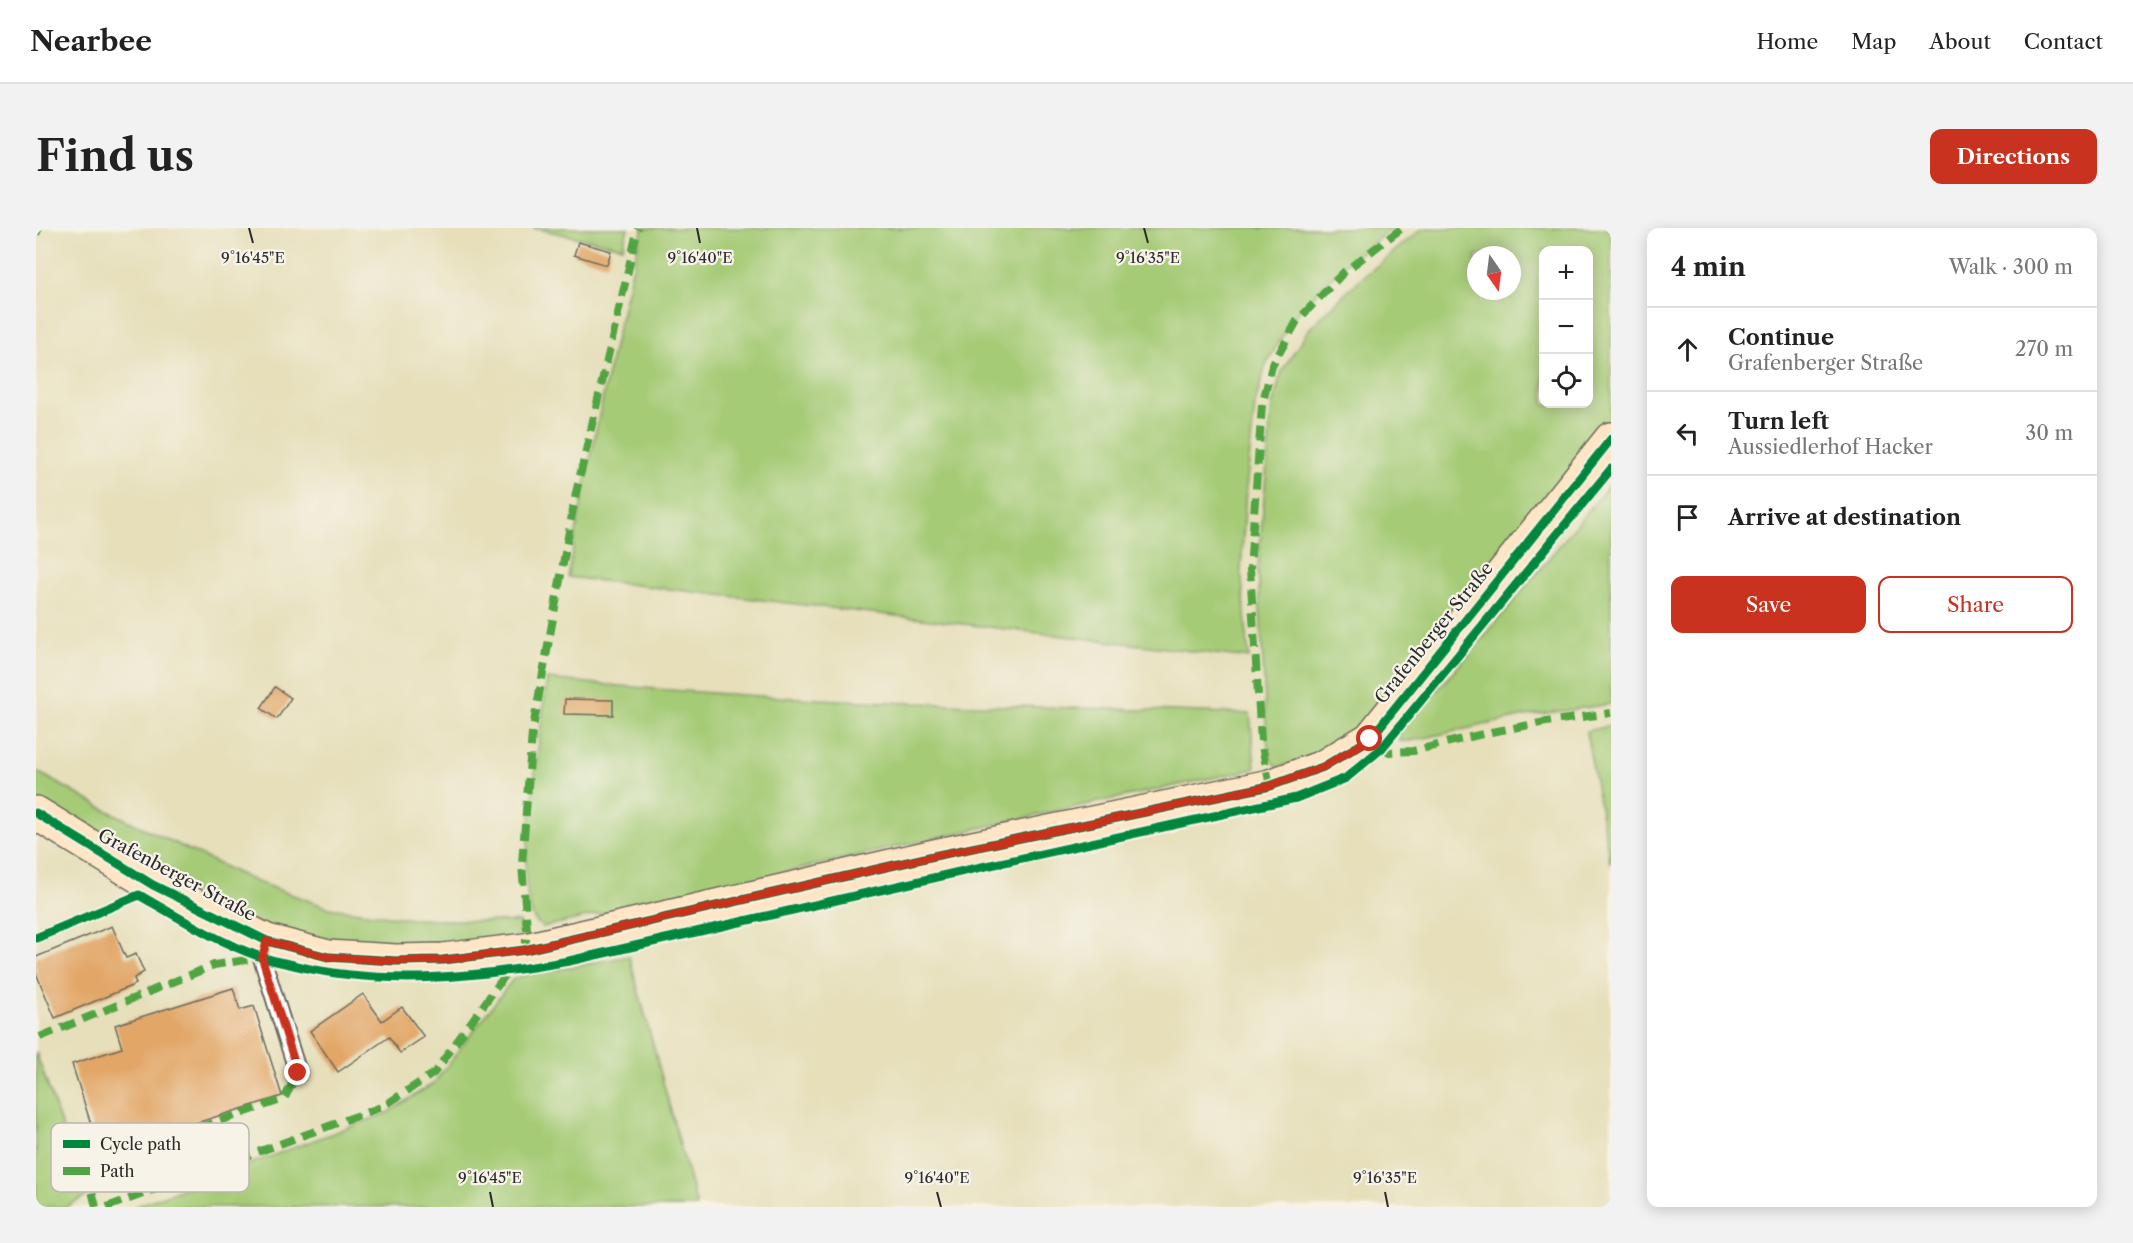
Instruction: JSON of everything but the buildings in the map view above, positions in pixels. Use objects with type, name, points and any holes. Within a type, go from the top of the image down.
[{"type":"street","name":"Grafenberger Straße","points":[[36,813],[153,885],[267,941],[328,957],[396,961],[443,960],[525,950],[934,856],[1270,786],[1323,767],[1370,739],[1611,439]]},
{"type":"lane","points":[[267,941],[262,958],[298,1073]]},
{"type":"green space","points":[[533,228],[628,228],[623,247]]},
{"type":"green space","points":[[643,228],[1393,228],[1341,267],[1293,318],[1266,364],[1255,404],[1246,489],[1241,570],[1249,658],[568,577],[602,402]]},
{"type":"green space","points":[[1423,228],[1611,228],[1611,423],[1360,728],[1322,758],[1277,767],[1271,759],[1267,740],[1258,568],[1272,406],[1282,371],[1309,329],[1356,283]]},
{"type":"green space","points":[[1611,483],[1611,704],[1525,716],[1410,741],[1400,741],[1400,733],[1484,637]]},
{"type":"green space","points":[[547,679],[665,690],[785,697],[1250,714],[1255,769],[1037,815],[543,927],[532,914],[527,889],[526,863]]},
{"type":"green space","points":[[1611,726],[1611,861],[1610,862],[1586,731]]},
{"type":"green space","points":[[36,771],[104,809],[254,881],[329,908],[411,919],[519,922],[520,932],[512,942],[444,949],[331,944],[273,931],[224,909],[36,799]]},
{"type":"green space","points":[[629,956],[697,1207],[134,1207],[174,1192],[249,1192],[249,1164],[387,1113],[434,1083],[514,978]]},
{"type":"green space","points":[[36,1052],[61,1123],[51,1123],[51,1192],[85,1192],[86,1196],[66,1207],[36,1207]]},
{"type":"marked path","points":[[36,234],[39,228]]},
{"type":"marked path","points":[[523,953],[527,929],[522,864],[532,733],[576,493],[638,228]]},
{"type":"marked path","points":[[1270,786],[1261,741],[1250,569],[1262,405],[1272,366],[1297,321],[1344,272],[1402,228]]},
{"type":"marked path","points":[[1380,746],[1389,752],[1413,751],[1491,732],[1611,713]]},
{"type":"marked path","points":[[40,1037],[214,965],[259,958]]},
{"type":"marked path","points":[[249,1155],[384,1106],[434,1073],[509,970]]},
{"type":"marked path","points":[[213,1123],[284,1099],[298,1073]]},
{"type":"marked path","points":[[92,1192],[96,1207]]},
{"type":"marked path","points":[[107,1207],[148,1192]]},
{"type":"cycle path","points":[[36,813],[153,885],[267,941],[328,957],[396,961],[443,960],[525,950],[934,856],[1270,786],[1323,767],[1370,739],[1611,439]]},
{"type":"cycle path","points":[[36,938],[139,895],[229,944],[261,957],[297,966],[331,972],[399,978],[467,975],[569,961],[1296,798],[1346,778],[1382,748],[1611,469]]},
{"type":"route","points":[[298,1073],[262,958],[267,941],[328,957],[396,961],[443,960],[525,950],[934,856],[1270,786],[1323,767],[1370,739]]}]
